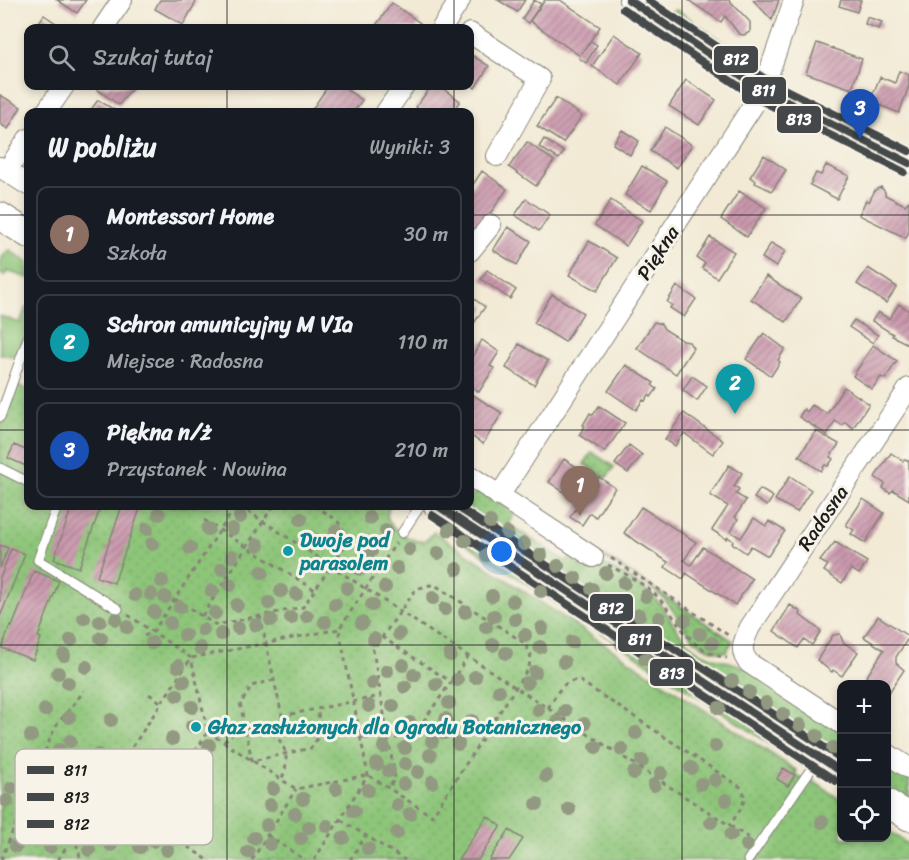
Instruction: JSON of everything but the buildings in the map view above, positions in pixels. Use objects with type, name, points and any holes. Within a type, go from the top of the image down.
[{"type":"street","points":[[106,24],[122,0]]},
{"type":"street","points":[[451,24],[460,0]]},
{"type":"street","points":[[628,0],[763,90],[909,164]]},
{"type":"street","name":"Piękna","points":[[499,496],[763,90],[794,0]]},
{"type":"street","points":[[474,36],[540,79],[497,156]]},
{"type":"street","points":[[49,108],[61,90]]},
{"type":"street","points":[[389,108],[401,90]]},
{"type":"street","points":[[24,144],[3,169],[24,182]]},
{"type":"street","points":[[0,216],[24,231]]},
{"type":"street","points":[[474,246],[491,225]]},
{"type":"street","name":"Radosna","points":[[746,656],[742,645],[750,627],[909,388]]},
{"type":"street","points":[[474,479],[593,557]]},
{"type":"street","points":[[444,510],[837,769]]},
{"type":"street","points":[[746,656],[837,720]]},
{"type":"street","points":[[891,756],[909,768]]},
{"type":"street","points":[[891,805],[909,817]]},
{"type":"lane","points":[[0,204],[24,229]]},
{"type":"lane","points":[[0,417],[24,350]]},
{"type":"lane","points":[[0,468],[24,480]]},
{"type":"lane","points":[[56,510],[38,560],[118,609]]},
{"type":"lane","points":[[402,533],[417,510]]},
{"type":"lane","points":[[748,860],[819,757]]},
{"type":"path","points":[[144,636],[153,632],[235,510]]},
{"type":"path","points":[[245,510],[758,844]]},
{"type":"path","points":[[202,616],[270,510]]},
{"type":"path","points":[[175,599],[216,625],[303,607],[344,547],[346,534],[342,525],[321,510]]},
{"type":"path","points":[[204,520],[315,590]]},
{"type":"path","points":[[314,860],[368,775],[339,629],[402,533]]},
{"type":"path","points":[[593,557],[617,569],[655,594],[682,631],[698,647],[711,654],[746,656]]},
{"type":"path","points":[[118,609],[191,658],[208,732],[280,780],[296,789],[368,775],[432,816],[516,688],[530,661],[531,654],[523,642],[438,587],[422,585],[416,589],[373,650],[395,778],[389,788]]},
{"type":"path","points":[[260,616],[282,716],[272,733]]},
{"type":"path","points":[[131,749],[191,658],[339,629]]},
{"type":"path","points":[[382,637],[451,682]]},
{"type":"path","points":[[388,739],[413,736],[468,656]]},
{"type":"path","points":[[252,761],[241,701],[253,684],[274,680]]},
{"type":"path","points":[[548,708],[564,684],[574,680],[580,681],[742,788],[745,792],[744,802],[729,826]]},
{"type":"path","points":[[46,749],[55,727],[84,691]]},
{"type":"path","points":[[149,694],[162,703]]},
{"type":"path","points":[[282,716],[381,696]]},
{"type":"path","points":[[252,761],[308,750],[313,746],[322,732],[317,709]]},
{"type":"path","points":[[224,742],[245,728],[254,727],[272,733],[278,738],[286,754],[287,763],[280,780]]},
{"type":"path","points":[[197,749],[208,732]]},
{"type":"path","points":[[252,860],[296,789]]},
{"type":"path","points":[[341,820],[405,860]]},
{"type":"path","points":[[1,860],[15,825]]},
{"type":"path","points":[[267,835],[305,860]]},
{"type":"path","points":[[350,860],[366,836]]},
{"type":"path","points":[[58,860],[68,845]]},
{"type":"path","points":[[77,845],[81,860]]},
{"type":"path","points":[[185,845],[208,860]]},
{"type":"path","points":[[392,860],[395,854]]},
{"type":"green space","points":[[677,10],[747,59],[743,66],[669,16],[672,11]]},
{"type":"green space","points":[[10,250],[24,260],[24,277],[7,271],[5,275],[1,274],[0,264],[4,254]]},
{"type":"green space","points":[[24,312],[23,346],[13,356],[0,354],[0,316],[20,323]]},
{"type":"green space","points":[[17,385],[24,388],[24,510],[388,510],[387,514],[390,523],[403,534],[414,540],[423,541],[434,532],[797,771],[795,774],[808,783],[811,780],[837,797],[837,842],[891,842],[891,833],[909,845],[909,860],[0,860],[0,429]]},
{"type":"green space","points":[[592,452],[614,467],[606,478],[584,464]]},
{"type":"green space","points":[[480,490],[515,513],[508,524],[567,562],[574,552],[631,580],[660,604],[681,635],[697,650],[749,669],[837,726],[837,757],[463,510],[474,510],[474,494]]},
{"type":"green space","points":[[451,525],[804,758],[802,765],[447,531]]},
{"type":"green space","points":[[604,556],[632,574],[600,557]]},
{"type":"green space","points":[[642,581],[733,641],[726,652],[713,650],[695,640],[662,597]]},
{"type":"green space","points":[[891,761],[909,773],[909,804],[891,793]]},
{"type":"transit line","name":"811","points":[[629,0],[763,90],[909,163]]},
{"type":"transit line","name":"812","points":[[648,0],[768,81],[909,151]]},
{"type":"transit line","name":"813","points":[[623,9],[758,99],[904,172]]},
{"type":"transit line","name":"811","points":[[444,510],[837,769]]},
{"type":"transit line","name":"812","points":[[462,510],[837,756]]},
{"type":"transit line","name":"813","points":[[432,515],[836,781]]},
{"type":"place","name":"Piękna n/ż","points":[[860,139]]},
{"type":"place","name":"Schron amunicyjny M VIa","points":[[735,414]]},
{"type":"place","name":"Montessori Home","points":[[580,516]]},
{"type":"place","name":"Dwoje pod parasolem","points":[[288,551]]},
{"type":"place","name":"Głaz zasłużonych dla Ogrodu Botanicznego","points":[[196,727]]}]
